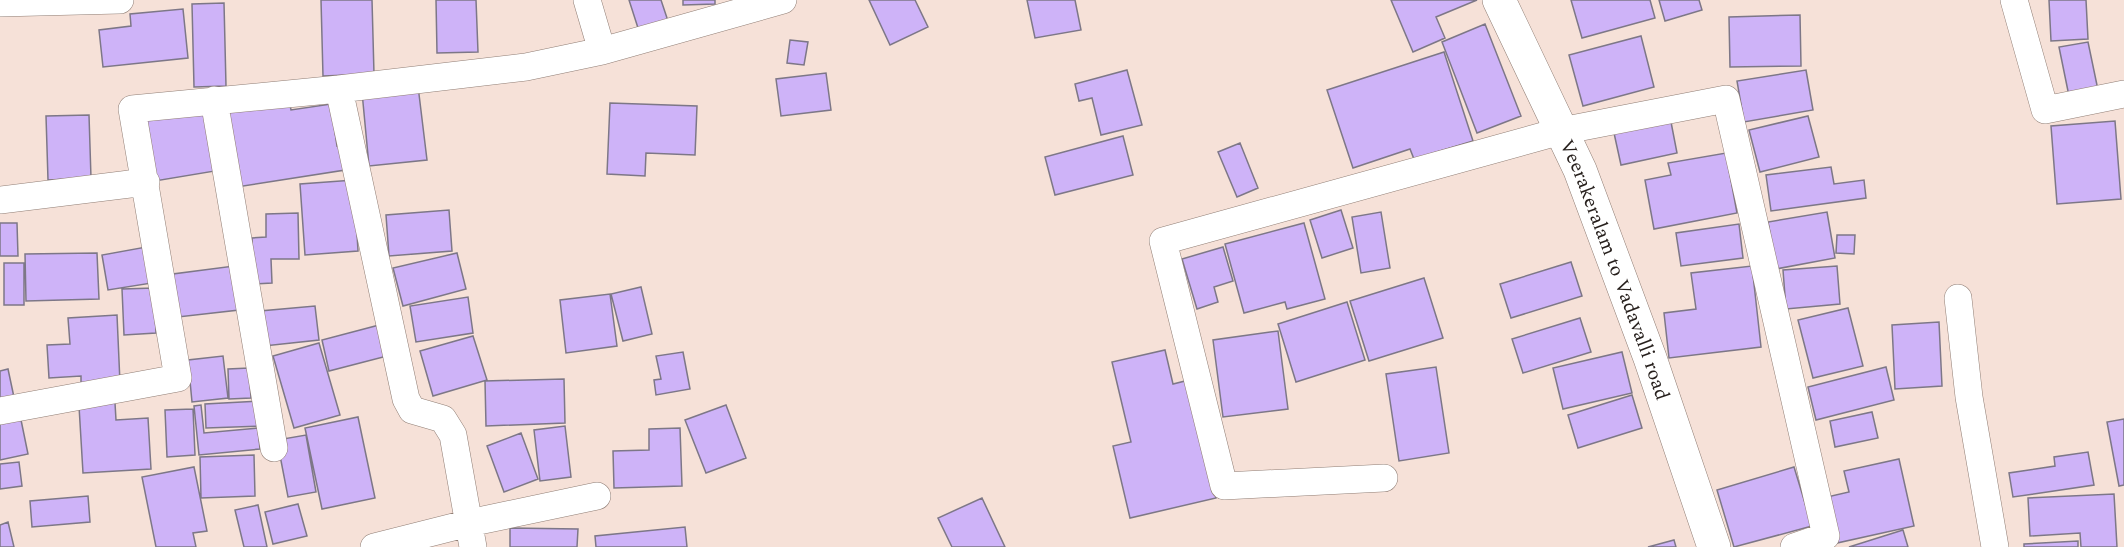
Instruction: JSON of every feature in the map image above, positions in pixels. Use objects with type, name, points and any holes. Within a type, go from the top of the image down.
[{"type":"street","points":[[0,3],[120,0]]},
{"type":"street","points":[[587,0],[602,51]]},
{"type":"street","points":[[0,411],[178,378],[132,109],[339,89],[526,67],[602,51],[783,0]]},
{"type":"street","name":"Veerakeralam to Vadavalli road","points":[[1499,0],[1580,170],[1650,358],[1714,547]]},
{"type":"street","points":[[2014,0],[2045,110],[2124,94]]},
{"type":"street","points":[[339,89],[406,399],[412,410],[443,419],[453,435],[471,535]]},
{"type":"street","points":[[1384,478],[1224,486],[1163,241],[1561,131],[1726,99],[1826,536],[1794,547]]},
{"type":"street","points":[[214,100],[274,448]]},
{"type":"street","points":[[0,200],[146,182]]},
{"type":"street","points":[[1958,298],[1969,397],[1995,547]]},
{"type":"street","points":[[374,547],[471,535],[597,496]]},
{"type":"building","points":[[321,0],[372,0],[374,74],[323,76]]},
{"type":"building","points":[[436,0],[476,0],[478,52],[437,53]]},
{"type":"building","points":[[629,0],[661,0],[668,21],[639,31]]},
{"type":"building","points":[[683,0],[715,0],[715,4],[683,5]]},
{"type":"building","points":[[869,0],[915,0],[928,27],[890,45]]},
{"type":"building","points":[[1027,0],[1075,0],[1081,30],[1035,38]]},
{"type":"building","points":[[1391,0],[1477,0],[1436,17],[1445,38],[1413,52]]},
{"type":"building","points":[[1571,0],[1650,0],[1655,18],[1582,38]]},
{"type":"building","points":[[1659,0],[1699,0],[1702,10],[1665,21]]},
{"type":"building","points":[[2049,0],[2086,0],[2088,39],[2051,41]]},
{"type":"building","points":[[224,3],[226,86],[194,87],[192,4]]},
{"type":"building","points":[[183,9],[188,58],[103,67],[99,30],[131,26],[130,14]]},
{"type":"building","points":[[1800,15],[1801,66],[1730,67],[1729,17]]},
{"type":"building","points":[[1485,24],[1521,116],[1477,133],[1442,42]]},
{"type":"building","points":[[1641,36],[1654,87],[1583,106],[1569,55]]},
{"type":"building","points":[[790,40],[808,42],[804,65],[787,63]]},
{"type":"building","points":[[2088,42],[2098,90],[2069,96],[2059,47]]},
{"type":"building","points":[[1444,52],[1473,141],[1414,159],[1410,149],[1353,168],[1327,90]]},
{"type":"building","points":[[1127,70],[1142,125],[1101,135],[1092,98],[1079,101],[1075,84]]},
{"type":"building","points":[[1806,70],[1813,110],[1744,122],[1737,81]]},
{"type":"building","points":[[826,73],[831,110],[781,116],[776,79]]},
{"type":"building","points":[[418,86],[427,160],[369,166],[362,92]]},
{"type":"building","points":[[289,100],[291,110],[331,104],[337,146],[342,145],[345,170],[237,187],[227,109]]},
{"type":"building","points":[[610,103],[697,106],[695,155],[646,153],[645,176],[607,174]]},
{"type":"building","points":[[205,104],[215,171],[155,181],[144,114]]},
{"type":"building","points":[[89,115],[91,178],[48,180],[46,116]]},
{"type":"building","points":[[1808,116],[1819,157],[1760,172],[1749,130]]},
{"type":"building","points":[[2115,121],[2121,199],[2057,204],[2051,126]]},
{"type":"building","points":[[1671,122],[1677,153],[1621,165],[1614,133]]},
{"type":"building","points":[[1123,136],[1133,175],[1055,195],[1045,157]]},
{"type":"building","points":[[1240,143],[1258,188],[1237,197],[1218,152]]},
{"type":"building","points":[[1726,153],[1737,213],[1654,229],[1645,180],[1671,175],[1668,163]]},
{"type":"building","points":[[1831,167],[1834,184],[1864,180],[1866,198],[1771,211],[1766,175]]},
{"type":"building","points":[[354,180],[358,251],[305,255],[300,184]]},
{"type":"building","points":[[449,210],[452,251],[389,256],[386,215]]},
{"type":"building","points":[[1341,210],[1353,248],[1322,258],[1310,220]]},
{"type":"building","points":[[1381,212],[1390,268],[1361,273],[1352,217]]},
{"type":"building","points":[[1827,212],[1835,258],[1776,269],[1768,222]]},
{"type":"building","points":[[298,213],[299,259],[271,259],[272,283],[253,284],[252,238],[266,237],[266,214]]},
{"type":"building","points":[[0,223],[17,223],[18,256],[0,256]]},
{"type":"building","points":[[1304,223],[1325,299],[1287,309],[1285,302],[1244,313],[1225,244]]},
{"type":"building","points":[[1739,224],[1743,258],[1681,266],[1676,233]]},
{"type":"building","points":[[1837,235],[1855,235],[1854,254],[1836,253]]},
{"type":"building","points":[[146,247],[152,283],[108,290],[102,255]]},
{"type":"building","points":[[1223,247],[1233,281],[1214,287],[1218,302],[1197,309],[1182,259]]},
{"type":"building","points":[[97,253],[99,299],[26,301],[25,254]]},
{"type":"building","points":[[457,253],[466,289],[403,306],[393,268]]},
{"type":"building","points":[[1571,262],[1582,296],[1511,318],[1500,284]]},
{"type":"building","points":[[4,263],[24,263],[24,305],[4,305]]},
{"type":"building","points":[[234,266],[239,310],[178,317],[173,274]]},
{"type":"building","points":[[1752,266],[1761,347],[1669,358],[1664,313],[1696,309],[1691,273]]},
{"type":"building","points":[[1837,266],[1840,304],[1786,309],[1783,270]]},
{"type":"building","points":[[1424,278],[1443,338],[1369,361],[1350,301]]},
{"type":"building","points":[[641,287],[652,334],[623,341],[611,294]]},
{"type":"building","points":[[154,288],[156,333],[124,335],[122,289]]},
{"type":"building","points":[[610,294],[617,346],[566,353],[560,300]]},
{"type":"building","points":[[468,297],[473,333],[416,342],[410,306]]},
{"type":"building","points":[[1347,302],[1365,360],[1296,382],[1278,324]]},
{"type":"building","points":[[315,306],[319,340],[264,346],[260,311]]},
{"type":"building","points":[[1848,308],[1863,366],[1813,378],[1798,320]]},
{"type":"building","points":[[117,315],[120,383],[81,385],[81,376],[49,378],[47,345],[70,344],[68,318]]},
{"type":"building","points":[[1580,318],[1591,352],[1523,373],[1512,339]]},
{"type":"building","points":[[1939,322],[1942,386],[1895,389],[1892,325]]},
{"type":"building","points":[[383,324],[391,355],[329,371],[322,340]]},
{"type":"building","points":[[1278,331],[1288,409],[1223,417],[1213,340]]},
{"type":"building","points":[[473,336],[487,380],[433,396],[420,351]]},
{"type":"building","points":[[319,343],[340,415],[294,428],[273,356]]},
{"type":"building","points":[[1165,350],[1173,384],[1193,379],[1197,416],[1216,498],[1130,518],[1113,446],[1131,442],[1112,362]]},
{"type":"building","points":[[683,352],[690,389],[656,395],[654,380],[661,379],[656,356]]},
{"type":"building","points":[[1622,352],[1632,393],[1563,409],[1553,368]]},
{"type":"building","points":[[223,356],[228,398],[192,402],[188,360]]},
{"type":"building","points":[[1436,367],[1449,453],[1399,461],[1386,374]]},
{"type":"building","points":[[1886,367],[1894,400],[1816,420],[1808,387]]},
{"type":"building","points":[[249,368],[251,398],[229,399],[228,369]]},
{"type":"building","points":[[8,369],[15,402],[0,405],[0,371]]},
{"type":"building","points":[[564,379],[565,423],[486,426],[485,381]]},
{"type":"building","points":[[1632,395],[1642,428],[1578,448],[1568,415]]},
{"type":"building","points":[[262,401],[263,426],[206,428],[205,404]]},
{"type":"building","points":[[115,403],[116,420],[148,418],[151,469],[83,473],[79,406]]},
{"type":"building","points":[[201,405],[204,433],[258,428],[260,449],[199,455],[194,406]]},
{"type":"building","points":[[726,405],[746,458],[706,473],[685,420]]},
{"type":"building","points":[[193,409],[195,455],[167,457],[165,410]]},
{"type":"building","points":[[1872,412],[1878,438],[1835,447],[1830,421]]},
{"type":"building","points":[[20,415],[28,454],[0,460],[0,419]]},
{"type":"building","points":[[358,417],[375,498],[322,509],[305,428]]},
{"type":"building","points":[[2124,419],[2124,485],[2119,486],[2107,422]]},
{"type":"building","points":[[565,426],[571,477],[540,481],[534,430]]},
{"type":"building","points":[[680,428],[682,486],[614,488],[613,451],[649,450],[649,429]]},
{"type":"building","points":[[521,433],[538,479],[504,492],[487,446]]},
{"type":"building","points":[[306,435],[316,492],[288,497],[277,440]]},
{"type":"building","points":[[2088,452],[2094,485],[2013,497],[2009,473],[2055,466],[2054,457]]},
{"type":"building","points":[[254,455],[255,496],[201,498],[200,457]]},
{"type":"building","points":[[1899,459],[1914,526],[1837,543],[1827,497],[1849,492],[1844,471]]},
{"type":"building","points":[[19,462],[22,486],[0,489],[0,464]]},
{"type":"building","points":[[194,467],[207,531],[193,533],[196,547],[156,547],[142,477]]},
{"type":"building","points":[[1794,467],[1812,526],[1734,547],[1717,490]]},
{"type":"building","points":[[2114,494],[2117,547],[2081,547],[2080,533],[2030,536],[2028,498]]},
{"type":"building","points":[[88,496],[90,522],[32,527],[30,501]]},
{"type":"building","points":[[982,498],[1005,547],[952,547],[938,518]]},
{"type":"building","points":[[298,504],[307,536],[273,544],[265,512]]},
{"type":"building","points":[[258,505],[267,547],[244,547],[235,510]]},
{"type":"building","points":[[8,522],[14,547],[0,547],[0,525]]},
{"type":"building","points":[[685,527],[687,547],[596,547],[595,536]]},
{"type":"building","points":[[510,528],[578,529],[577,547],[510,547]]},
{"type":"building","points":[[1903,530],[1908,547],[1849,547]]},
{"type":"building","points":[[1674,540],[1676,547],[1648,547]]},
{"type":"building","points":[[2078,541],[2078,547],[2024,547],[2024,544]]}]
